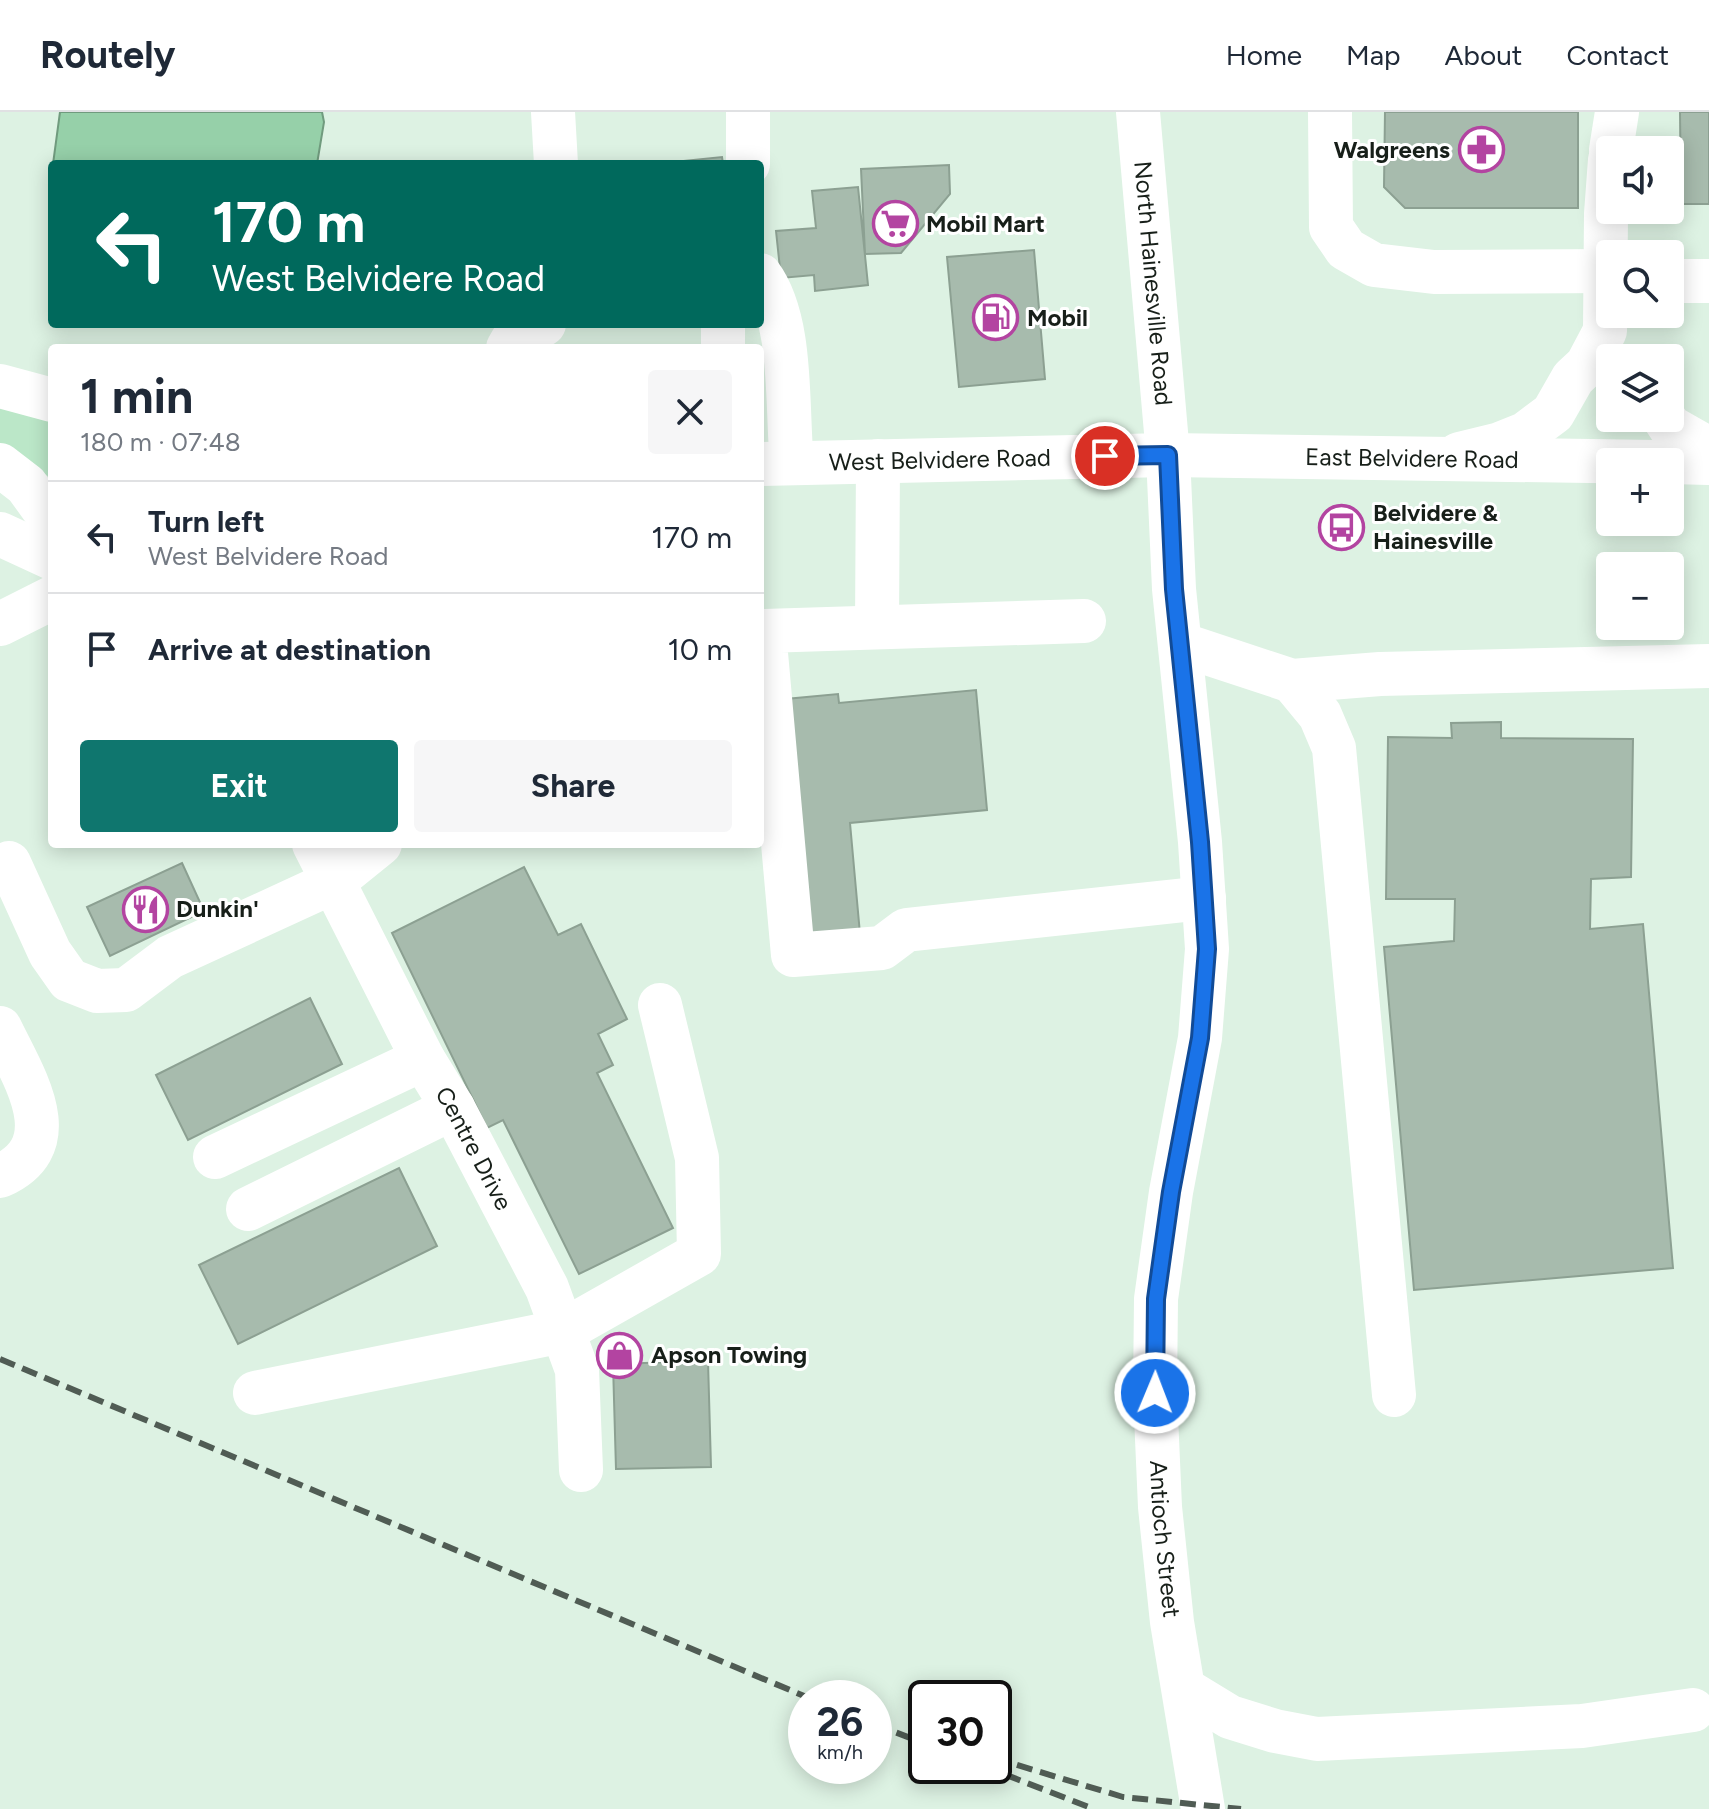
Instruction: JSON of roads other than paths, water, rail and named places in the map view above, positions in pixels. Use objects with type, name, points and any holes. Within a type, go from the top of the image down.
[{"type":"street","points":[[553,112],[556,160]]},
{"type":"street","points":[[748,112],[748,160]]},
{"type":"street","name":"North Hainesville Road","points":[[1138,112],[1168,455]]},
{"type":"street","points":[[1330,112],[1331,227],[1346,249],[1374,265],[1434,272],[1596,271]]},
{"type":"street","points":[[1608,240],[1610,133]]},
{"type":"street","points":[[764,281],[781,319],[770,454]]},
{"type":"street","points":[[1684,281],[1709,281]]},
{"type":"street","points":[[510,344],[536,328]]},
{"type":"street","points":[[1413,458],[1467,453],[1525,434],[1553,413],[1573,378],[1596,357]]},
{"type":"street","points":[[0,386],[48,399]]},
{"type":"street","points":[[1679,432],[1709,449]]},
{"type":"street","name":"West Belvidere Road","points":[[770,454],[897,460],[1168,455]]},
{"type":"street","name":"East Belvidere Road","points":[[1168,455],[1596,461]]},
{"type":"street","name":"Antioch Street","points":[[1168,455],[1174,589],[1200,842],[1207,949],[1200,1038],[1171,1192],[1156,1299],[1155,1393],[1160,1507],[1172,1622],[1203,1809]]},
{"type":"street","points":[[877,627],[897,460]]},
{"type":"street","points":[[1684,462],[1709,463]]},
{"type":"street","points":[[0,465],[26,485],[48,515]]},
{"type":"street","points":[[0,534],[48,556]]},
{"type":"street","points":[[0,624],[48,600]]},
{"type":"street","points":[[1084,621],[764,631],[793,955],[882,948],[906,930],[1204,898]]},
{"type":"street","points":[[1180,644],[1292,681],[1380,674],[1709,666]]},
{"type":"street","points":[[1292,681],[1320,715],[1334,748],[1394,1395]]},
{"type":"street","points":[[9,863],[50,953],[69,980],[97,991],[126,990],[170,957],[323,863],[368,848]]},
{"type":"street","name":"Centre Drive","points":[[323,863],[423,1059],[453,1108],[547,1288],[577,1370],[581,1470]]},
{"type":"street","points":[[255,1393],[563,1331],[699,1254],[697,1158],[660,1005]]},
{"type":"street","points":[[0,1028],[28,1087],[38,1129],[34,1147],[20,1165],[0,1176]]},
{"type":"street","points":[[215,1157],[423,1059]]},
{"type":"street","points":[[248,1209],[453,1108]]},
{"type":"street","points":[[1184,1689],[1230,1717],[1275,1731],[1317,1739],[1582,1726],[1693,1710]]},
{"type":"railway","points":[[0,1359],[788,1689]]},
{"type":"railway","points":[[892,1731],[908,1737]]},
{"type":"railway","points":[[1012,1763],[1123,1797],[1241,1809]]},
{"type":"railway","points":[[1012,1777],[1094,1809]]},
{"type":"place","name":"Walgreens","points":[[1481,150]]},
{"type":"place","name":"Mobil Mart","points":[[895,224]]},
{"type":"place","name":"Mobil","points":[[996,318]]},
{"type":"place","name":"Belvidere & Hainesville","points":[[1342,527]]},
{"type":"place","name":"Dunkin'","points":[[145,909]]},
{"type":"place","name":"Apson Towing","points":[[620,1355]]}]
